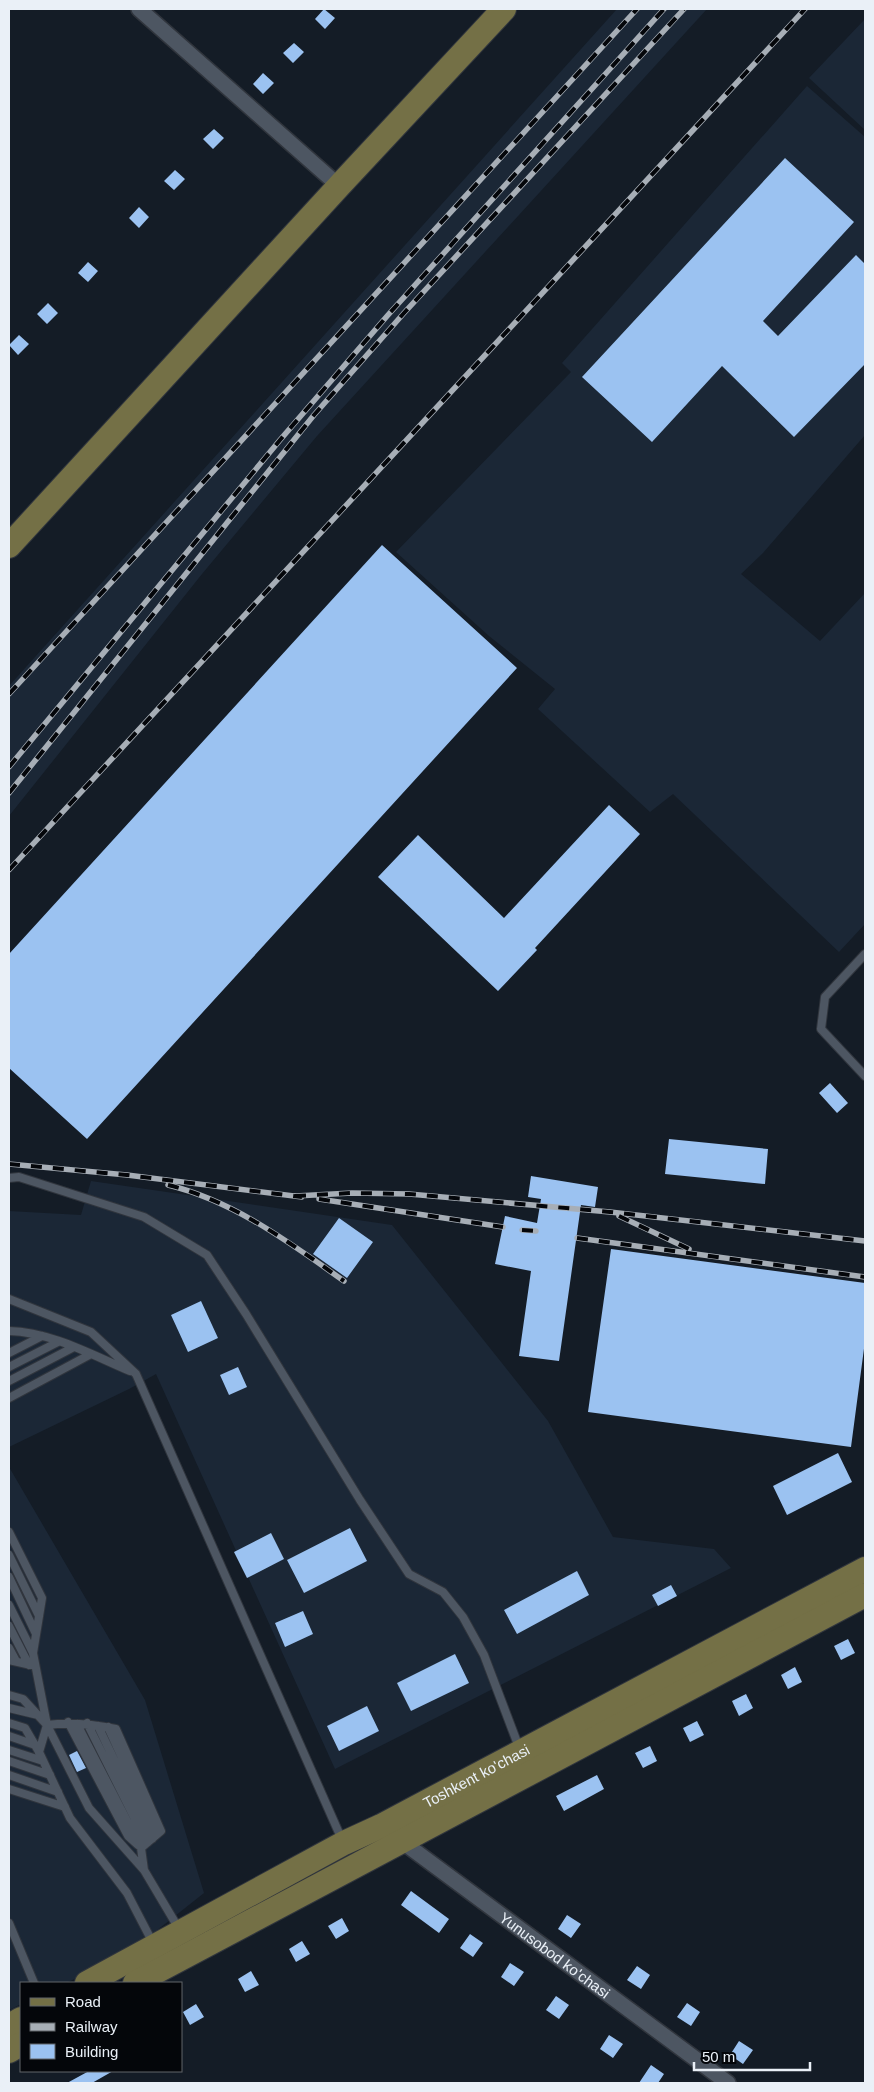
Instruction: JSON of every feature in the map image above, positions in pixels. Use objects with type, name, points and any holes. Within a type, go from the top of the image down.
[{"type":"main road","points":[[9,546],[504,9]]},
{"type":"main road","name":"Toshkent ko'chasi","points":[[186,1943],[344,1843],[381,1826],[865,1569]]},
{"type":"main road","name":"Toshkent ko'chasi","points":[[90,1982],[160,1957],[402,1841],[865,1595]]},
{"type":"main road","name":"Toshkent ko'chasi","points":[[136,1982],[160,1957]]},
{"type":"street","points":[[139,9],[339,186]]},
{"type":"street","name":"Yunusobod ko'chasi","points":[[381,1826],[728,2083]]},
{"type":"lane","points":[[865,954],[825,997],[821,1029],[865,1076]]},
{"type":"lane","points":[[9,1178],[19,1177],[144,1217],[207,1255],[246,1314],[360,1500],[409,1574],[443,1592],[463,1617],[484,1655],[520,1752]]},
{"type":"lane","points":[[9,1299],[91,1332],[136,1374],[344,1843]]},
{"type":"lane","points":[[9,1330],[42,1336],[74,1347],[136,1374]]},
{"type":"lane","points":[[9,1338],[22,1331]]},
{"type":"lane","points":[[9,1353],[42,1336]]},
{"type":"lane","points":[[9,1367],[58,1342]]},
{"type":"lane","points":[[9,1381],[74,1347]]},
{"type":"lane","points":[[9,1398],[91,1354]]},
{"type":"lane","points":[[9,1532],[42,1598],[32,1666]]},
{"type":"lane","points":[[9,1554],[39,1616]]},
{"type":"lane","points":[[9,1577],[36,1634]]},
{"type":"lane","points":[[9,1605],[33,1653]]},
{"type":"lane","points":[[9,1626],[32,1666],[47,1726],[37,1748]]},
{"type":"lane","points":[[9,1648],[12,1661],[32,1666]]},
{"type":"lane","points":[[9,1695],[23,1699],[47,1726],[89,1808],[144,1870],[186,1943]]},
{"type":"lane","points":[[9,1708],[38,1715]]},
{"type":"lane","points":[[47,1726],[68,1722],[77,1724],[87,1723],[116,1729],[161,1831],[149,1841]]},
{"type":"lane","points":[[68,1722],[128,1836],[149,1841]]},
{"type":"lane","points":[[9,1723],[25,1728],[37,1748],[70,1818],[126,1893],[160,1957]]},
{"type":"lane","points":[[87,1723],[149,1841]]},
{"type":"lane","points":[[77,1724],[149,1841]]},
{"type":"lane","points":[[98,1726],[149,1841],[144,1870]]},
{"type":"lane","points":[[9,1736],[37,1748]]},
{"type":"lane","points":[[9,1750],[43,1761]]},
{"type":"lane","points":[[9,1761],[50,1775]]},
{"type":"lane","points":[[9,1775],[58,1792]]},
{"type":"lane","points":[[9,1789],[65,1808]]},
{"type":"lane","points":[[9,1923],[34,1982]]},
{"type":"shaded area","points":[[617,9],[707,9],[317,436],[202,574],[9,816],[9,686]]},
{"type":"shaded area","points":[[865,19],[865,130],[809,78]]},
{"type":"shaded area","points":[[807,86],[865,137],[865,435],[763,553],[741,574],[820,641],[865,593],[865,924],[839,952],[673,794],[650,812],[538,709],[555,689],[489,636],[396,552],[571,372],[562,363]]},
{"type":"shaded area","points":[[91,1181],[392,1225],[548,1421],[613,1537],[714,1549],[731,1568],[335,1769],[156,1374],[9,1447],[9,1211],[81,1215]]},
{"type":"shaded area","points":[[9,1467],[145,1700],[204,1893],[127,1954],[68,1982],[20,1982],[20,2004],[9,2010]]},
{"type":"building","points":[[324,9],[335,18],[325,29],[315,19]]},
{"type":"building","points":[[294,43],[304,52],[293,63],[283,53]]},
{"type":"building","points":[[263,73],[274,83],[263,94],[253,84]]},
{"type":"building","points":[[214,129],[224,138],[213,149],[203,139]]},
{"type":"building","points":[[785,158],[854,222],[763,321],[778,336],[856,255],[865,264],[865,364],[794,437],[722,366],[652,442],[582,377]]},
{"type":"building","points":[[175,170],[185,179],[174,190],[164,181]]},
{"type":"building","points":[[139,207],[149,217],[139,228],[129,218]]},
{"type":"building","points":[[88,262],[98,271],[88,282],[78,273]]},
{"type":"building","points":[[48,303],[58,313],[47,324],[37,314]]},
{"type":"building","points":[[19,335],[29,344],[18,355],[9,345]]},
{"type":"building","points":[[382,545],[517,668],[87,1139],[9,1068],[9,954]]},
{"type":"building","points":[[609,805],[640,834],[498,991],[378,877],[418,835],[504,918]]},
{"type":"building","points":[[830,1083],[848,1103],[837,1113],[819,1093]]},
{"type":"building","points":[[669,1139],[768,1149],[765,1184],[665,1174]]},
{"type":"building","points":[[531,1176],[598,1187],[595,1207],[581,1205],[559,1361],[519,1356],[531,1271],[495,1264],[505,1216],[537,1223],[541,1199],[528,1197]]},
{"type":"building","points":[[339,1218],[373,1242],[347,1278],[313,1254]]},
{"type":"building","points":[[611,1249],[865,1283],[865,1341],[851,1447],[588,1412]]},
{"type":"building","points":[[201,1301],[218,1338],[188,1352],[171,1315]]},
{"type":"building","points":[[238,1367],[247,1387],[229,1395],[220,1375]]},
{"type":"building","points":[[838,1453],[852,1482],[787,1515],[773,1486]]},
{"type":"building","points":[[350,1528],[367,1561],[304,1593],[287,1560]]},
{"type":"building","points":[[271,1533],[284,1559],[247,1578],[234,1552]]},
{"type":"building","points":[[577,1571],[589,1595],[517,1634],[504,1610]]},
{"type":"building","points":[[671,1585],[677,1596],[658,1606],[652,1595]]},
{"type":"building","points":[[303,1611],[313,1634],[285,1647],[275,1623]]},
{"type":"building","points":[[848,1639],[855,1653],[841,1660],[834,1646]]},
{"type":"building","points":[[455,1654],[469,1683],[411,1711],[397,1683]]},
{"type":"building","points":[[795,1667],[802,1682],[788,1689],[781,1675]]},
{"type":"building","points":[[746,1694],[753,1708],[739,1716],[732,1701]]},
{"type":"building","points":[[367,1706],[379,1731],[339,1751],[327,1726]]},
{"type":"building","points":[[697,1721],[704,1735],[690,1742],[683,1728]]},
{"type":"building","points":[[650,1746],[657,1761],[643,1768],[635,1753]]},
{"type":"building","points":[[77,1751],[86,1768],[77,1772],[69,1755]]},
{"type":"building","points":[[597,1775],[604,1789],[564,1811],[556,1796]]},
{"type":"building","points":[[411,1891],[449,1919],[439,1933],[401,1905]]},
{"type":"building","points":[[567,1915],[581,1924],[571,1938],[558,1929]]},
{"type":"building","points":[[342,1918],[349,1931],[336,1939],[328,1926]]},
{"type":"building","points":[[470,1934],[483,1943],[473,1957],[460,1948]]},
{"type":"building","points":[[302,1941],[310,1954],[296,1962],[289,1949]]},
{"type":"building","points":[[510,1963],[524,1972],[514,1986],[501,1977]]},
{"type":"building","points":[[637,1966],[650,1975],[641,1989],[627,1980]]},
{"type":"building","points":[[251,1971],[259,1985],[245,1992],[238,1979]]},
{"type":"building","points":[[556,1996],[569,2005],[559,2019],[546,2010]]},
{"type":"building","points":[[687,2003],[700,2012],[691,2026],[677,2017]]},
{"type":"building","points":[[196,2004],[204,2017],[190,2025],[183,2012]]},
{"type":"building","points":[[609,2035],[623,2044],[613,2058],[600,2049]]},
{"type":"building","points":[[739,2041],[753,2050],[743,2064],[730,2055]]},
{"type":"building","points":[[651,2065],[664,2074],[658,2083],[639,2083]]},
{"type":"building","points":[[87,2072],[111,2072],[92,2083],[67,2083]]},
{"type":"railway","points":[[9,694],[637,9]]},
{"type":"railway","points":[[9,767],[280,440],[388,315],[664,9]]},
{"type":"railway","points":[[9,793],[314,415],[404,313],[684,9]]},
{"type":"railway","points":[[9,870],[805,9]]},
{"type":"railway","points":[[9,1164],[127,1175],[302,1197]]},
{"type":"railway","points":[[168,1185],[216,1201],[238,1212],[282,1238],[344,1281]]},
{"type":"railway","points":[[295,1196],[352,1193],[409,1194],[610,1212],[865,1241]]},
{"type":"railway","points":[[319,1199],[503,1227]]},
{"type":"railway","points":[[619,1216],[689,1249]]},
{"type":"railway","points":[[522,1230],[536,1231]]},
{"type":"railway","points":[[577,1238],[865,1277]]}]
